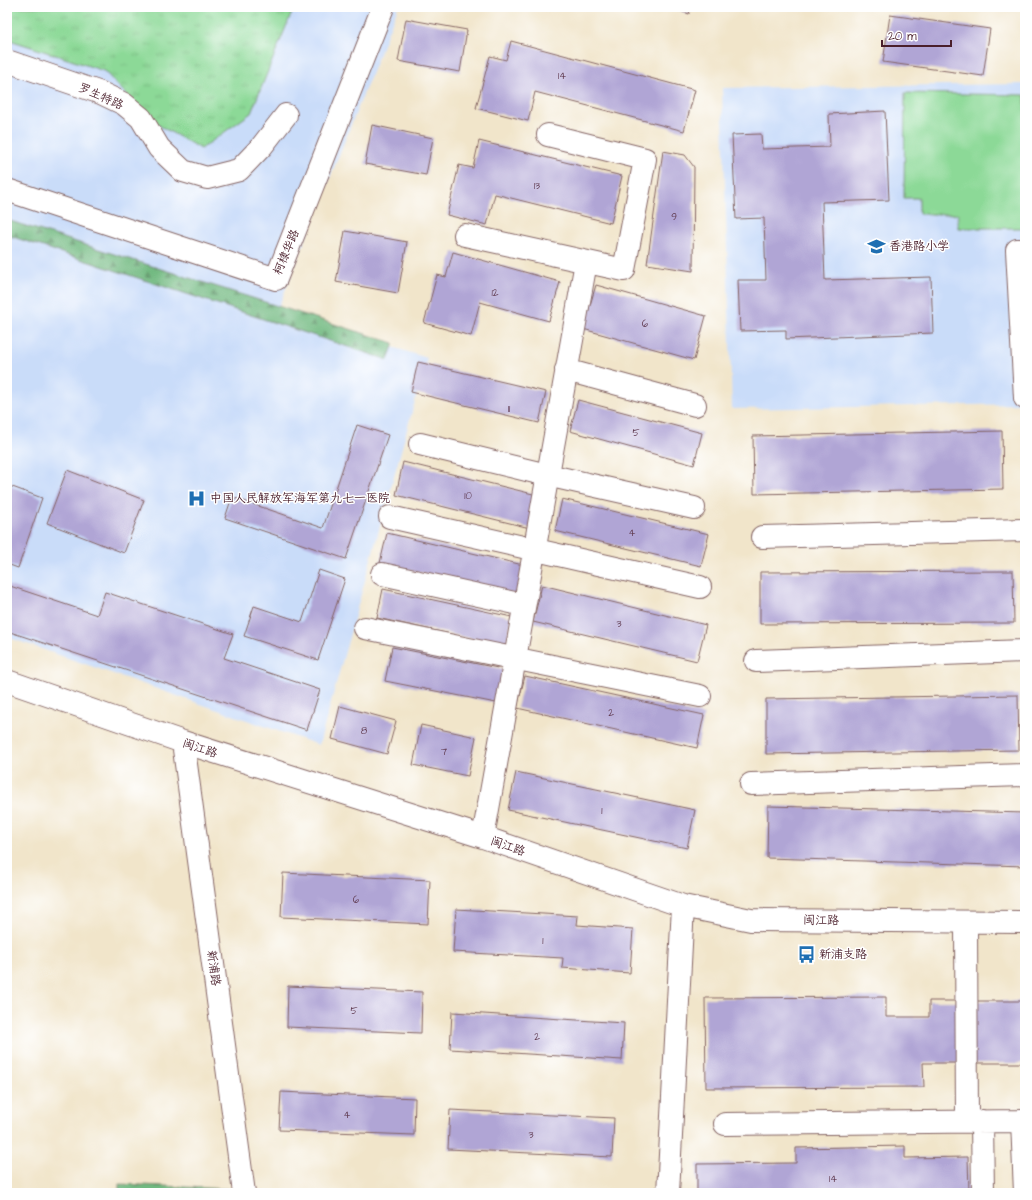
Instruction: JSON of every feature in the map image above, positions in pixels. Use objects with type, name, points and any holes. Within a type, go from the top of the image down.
[{"type":"street","name":"柯棣华路","points":[[7,190],[276,279],[383,7]]},
{"type":"street","name":"罗生特路","points":[[7,61],[101,93],[124,104],[141,118],[159,148],[183,171],[207,178],[239,170],[262,146],[286,115]]},
{"type":"street","points":[[465,235],[624,270],[645,159],[548,135]]},
{"type":"street","points":[[1025,250],[1017,250],[1025,398]]},
{"type":"street","points":[[482,838],[586,262]]},
{"type":"street","points":[[566,370],[695,405]]},
{"type":"street","points":[[420,444],[547,475],[694,508]]},
{"type":"street","points":[[390,517],[700,587]]},
{"type":"street","points":[[762,538],[1025,530]]},
{"type":"street","points":[[382,574],[524,605]]},
{"type":"street","points":[[365,628],[700,696]]},
{"type":"street","points":[[756,661],[1025,652]]},
{"type":"street","name":"闽江路","points":[[7,681],[183,742],[482,838],[683,906],[751,920],[1025,922]]},
{"type":"street","name":"新浦路","points":[[183,742],[244,1193]]},
{"type":"street","points":[[751,784],[1025,775]]},
{"type":"street","points":[[668,1193],[683,906]]},
{"type":"street","points":[[966,922],[975,1121],[983,1193]]},
{"type":"street","points":[[725,1124],[1024,1121],[1025,1193]]},
{"type":"shaded area","name":"中国人民解放军海军第九七一医院","points":[[7,7],[398,7],[277,311],[427,358],[319,745],[7,637]]},
{"type":"shaded area","name":"香港路小学","points":[[1025,84],[1025,404],[732,409],[722,88]]},
{"type":"green space","points":[[7,7],[294,7],[251,113],[201,149],[153,122],[104,71],[7,39]]},
{"type":"green space","points":[[905,93],[1025,95],[1025,228],[958,228],[958,214],[919,214],[919,198],[904,198]]},
{"type":"green space","points":[[7,220],[394,343],[388,360],[7,235]]},
{"type":"green space","points":[[119,1184],[229,1189],[230,1193],[119,1193]]},
{"type":"building","points":[[670,7],[691,7],[689,14]]},
{"type":"building","points":[[890,15],[990,29],[983,76],[883,62]]},
{"type":"building","points":[[406,19],[467,30],[460,72],[398,61]]},
{"type":"building","points":[[511,41],[695,90],[684,131],[535,92],[528,121],[476,108],[490,56],[506,60]]},
{"type":"building","points":[[885,111],[889,200],[822,202],[825,280],[931,277],[933,333],[786,339],[786,330],[740,331],[738,280],[766,280],[764,218],[736,219],[732,135],[761,134],[762,149],[830,147],[829,114]]},
{"type":"building","points":[[372,125],[433,138],[426,175],[365,164]]},
{"type":"building","points":[[479,141],[622,176],[611,223],[495,194],[487,225],[447,215],[459,165],[473,168]]},
{"type":"building","points":[[663,151],[685,155],[694,167],[693,271],[647,264]]},
{"type":"building","points":[[345,231],[407,242],[398,293],[336,282]]},
{"type":"building","points":[[453,252],[560,282],[549,321],[480,302],[471,336],[424,323],[437,275],[446,277]]},
{"type":"building","points":[[596,285],[706,316],[694,360],[583,329]]},
{"type":"building","points":[[418,362],[546,392],[539,423],[411,392]]},
{"type":"building","points":[[578,400],[702,433],[694,465],[570,431]]},
{"type":"building","points":[[357,425],[388,435],[346,559],[225,518],[232,497],[323,528]]},
{"type":"building","points":[[1002,431],[1003,489],[754,494],[753,436]]},
{"type":"building","points":[[403,462],[541,496],[534,529],[396,495]]},
{"type":"building","points":[[67,470],[144,500],[124,553],[47,523]]},
{"type":"building","points":[[7,485],[42,498],[18,568],[7,564]]},
{"type":"building","points":[[562,499],[709,534],[701,566],[555,531]]},
{"type":"building","points":[[387,533],[523,565],[517,595],[380,563]]},
{"type":"building","points":[[319,570],[345,579],[318,660],[244,636],[254,606],[302,622]]},
{"type":"building","points":[[1013,571],[1014,623],[760,624],[760,572]]},
{"type":"building","points":[[7,585],[97,615],[105,592],[233,634],[224,658],[320,690],[307,730],[7,631]]},
{"type":"building","points":[[542,585],[706,625],[697,661],[533,622]]},
{"type":"building","points":[[383,589],[512,617],[506,646],[377,618]]},
{"type":"building","points":[[392,647],[503,669],[496,703],[385,681]]},
{"type":"building","points":[[525,676],[704,715],[697,748],[517,708]]},
{"type":"building","points":[[1018,695],[1019,750],[766,754],[766,699]]},
{"type":"building","points":[[340,706],[396,721],[387,754],[332,739]]},
{"type":"building","points":[[421,725],[476,737],[468,776],[413,765]]},
{"type":"building","points":[[516,772],[695,810],[687,848],[508,810]]},
{"type":"building","points":[[768,806],[1025,813],[1025,866],[767,858]]},
{"type":"building","points":[[283,873],[430,880],[428,924],[281,917]]},
{"type":"building","points":[[456,909],[578,916],[577,925],[633,929],[630,973],[562,968],[563,958],[453,952]]},
{"type":"building","points":[[288,986],[422,992],[421,1033],[287,1027]]},
{"type":"building","points":[[886,997],[886,1017],[929,1017],[929,1001],[1025,1001],[1025,1063],[923,1063],[924,1087],[706,1088],[705,998]]},
{"type":"building","points":[[452,1012],[624,1023],[622,1060],[450,1049]]},
{"type":"building","points":[[281,1092],[415,1098],[414,1135],[279,1130]]},
{"type":"building","points":[[450,1110],[614,1118],[612,1157],[448,1149]]},
{"type":"building","points":[[905,1146],[905,1158],[968,1157],[969,1193],[901,1193],[901,1191],[697,1193],[697,1164],[796,1163],[796,1148]]},
{"type":"place","name":"香港路小学","points":[[876,246]]},
{"type":"place","name":"中国人民解放军海军第九七一医院","points":[[197,498]]},
{"type":"place","name":"新浦支路","points":[[806,954]]}]
